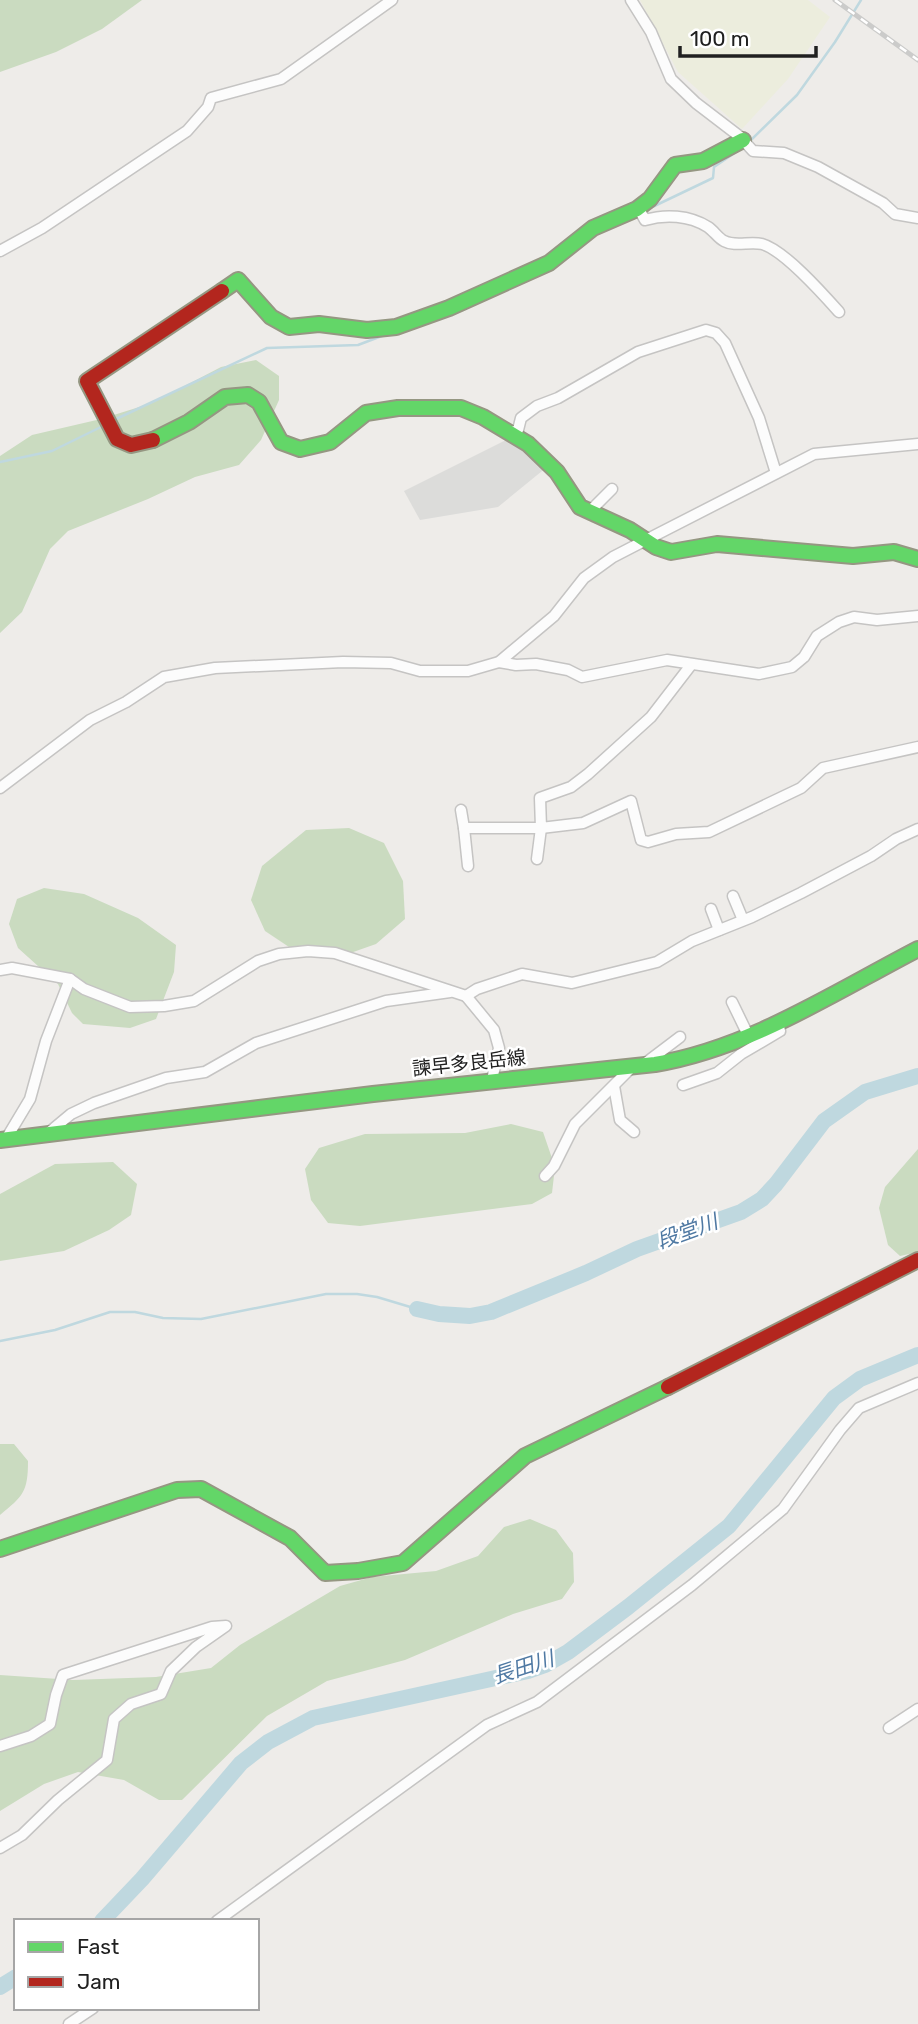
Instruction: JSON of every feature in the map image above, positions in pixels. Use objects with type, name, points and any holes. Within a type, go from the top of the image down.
[{"type":"street","points":[[0,251],[42,228],[187,131],[208,107],[211,97],[281,79],[392,0]]},
{"type":"street","points":[[631,0],[651,32],[671,79],[753,151],[784,153],[883,203],[895,214],[918,218]]},
{"type":"street","points":[[641,213],[656,188],[675,165],[703,161],[746,143]]},
{"type":"street","points":[[839,312],[816,286],[771,247],[759,243],[726,243],[707,227],[690,220],[641,213],[593,228],[549,263],[449,308],[396,327],[367,330],[319,324],[289,327],[271,317],[238,280],[87,381],[117,439],[131,445],[148,443],[190,422],[225,397],[248,395],[259,402],[281,442],[300,449],[330,442],[366,414],[398,408],[461,408],[528,444],[558,472],[580,507],[630,530],[644,541],[671,552],[717,544],[853,556],[894,552],[918,559]]},
{"type":"street","points":[[508,433],[518,430],[521,418],[537,406],[558,398],[638,352],[706,330],[716,333],[725,342],[760,418],[776,473]]},
{"type":"street","points":[[0,788],[90,720],[164,677],[215,668],[343,662],[391,663],[420,671],[468,671],[499,662],[554,617],[584,578],[614,557],[644,541],[814,454],[918,444]]},
{"type":"street","points":[[589,512],[612,489]]},
{"type":"street","points":[[499,662],[536,664],[568,670],[582,677],[667,660],[691,666],[759,674],[792,667],[804,657],[817,636],[839,622],[854,617],[877,620],[918,616]]},
{"type":"street","points":[[537,859],[541,828],[540,798],[571,788],[608,757],[651,717],[691,666]]},
{"type":"street","points":[[464,828],[541,828],[583,823],[631,801],[641,840],[648,842],[676,834],[709,832],[801,788],[822,768],[918,747]]},
{"type":"street","points":[[461,810],[468,866]]},
{"type":"street","points":[[466,996],[477,989],[522,974],[572,983],[657,962],[692,941],[802,893],[918,829]]},
{"type":"street","points":[[733,896],[743,920]]},
{"type":"street","points":[[711,909],[719,930]]},
{"type":"street","name":"諫早多良岳線","points":[[3,1139],[690,1058],[749,1037],[918,949]]},
{"type":"street","points":[[0,970],[12,968],[70,979],[84,989],[130,1007],[164,1006],[194,1000],[268,957],[308,951],[335,953],[466,996],[483,1014],[499,1048],[492,1080]]},
{"type":"street","points":[[3,1139],[30,1099],[46,1041],[70,979]]},
{"type":"street","points":[[47,1134],[71,1114],[94,1103],[166,1078],[205,1072],[256,1043],[386,1001],[454,992]]},
{"type":"street","points":[[732,1002],[749,1037]]},
{"type":"street","points":[[683,1085],[717,1073],[741,1054],[780,1031],[778,1023]]},
{"type":"street","points":[[545,1176],[554,1166],[575,1124],[638,1065],[680,1037]]},
{"type":"street","points":[[614,1086],[620,1120],[634,1132]]},
{"type":"street","points":[[0,1549],[177,1490],[201,1489],[290,1538],[324,1573],[358,1571],[403,1563],[525,1456],[728,1358],[918,1261]]},
{"type":"street","points":[[220,1919],[486,1725],[547,1695],[692,1585],[783,1509],[859,1408],[918,1383]]},
{"type":"street","points":[[0,1745],[31,1736],[50,1724],[63,1675],[212,1627],[226,1626],[196,1647],[171,1671],[161,1694],[131,1704],[114,1719],[107,1760],[58,1800],[22,1835],[0,1848]]},
{"type":"street","points":[[889,1728],[918,1709]]},
{"type":"street","points":[[69,2024],[90,2010]]},
{"type":"shaded area","points":[[512,437],[547,467],[498,507],[420,520],[404,491]]},
{"type":"green space","points":[[0,0],[142,0],[102,29],[56,52],[0,72]]},
{"type":"green space","points":[[640,0],[808,0],[830,17],[788,79],[742,129],[678,72]]},
{"type":"green space","points":[[256,360],[279,376],[279,400],[261,440],[239,465],[195,477],[68,531],[50,549],[22,612],[0,633],[0,456],[32,435],[101,419],[152,403],[221,367]]},
{"type":"green space","points":[[349,828],[384,843],[403,881],[405,919],[376,944],[339,957],[298,953],[265,931],[251,900],[262,866],[306,830]]},
{"type":"green space","points":[[44,888],[84,894],[138,918],[176,945],[174,972],[156,1019],[130,1028],[83,1024],[72,1013],[58,984],[18,948],[9,924],[17,899]]},
{"type":"green space","points":[[511,1124],[543,1132],[555,1167],[552,1193],[532,1204],[360,1226],[328,1223],[311,1200],[305,1169],[319,1148],[365,1134],[465,1133]]},
{"type":"green space","points":[[918,1149],[918,1252],[900,1256],[888,1245],[879,1208],[885,1187]]},
{"type":"green space","points":[[113,1162],[137,1184],[131,1215],[109,1230],[64,1251],[0,1261],[0,1194],[55,1164]]},
{"type":"green space","points":[[0,1444],[14,1444],[28,1461],[23,1492],[0,1515]]},
{"type":"green space","points":[[530,1519],[556,1530],[573,1553],[574,1582],[562,1599],[513,1614],[405,1660],[327,1681],[267,1716],[182,1800],[159,1800],[124,1780],[78,1772],[44,1784],[0,1811],[0,1675],[73,1680],[156,1677],[211,1668],[240,1645],[340,1586],[372,1577],[436,1571],[478,1556],[504,1527]]},
{"type":"waterway","points":[[750,141],[797,95],[861,0]]},
{"type":"waterway","points":[[646,210],[713,178],[714,167],[742,148]]},
{"type":"waterway","points":[[114,420],[267,348],[358,345],[387,334]]},
{"type":"waterway","points":[[0,462],[52,451],[105,425]]},
{"type":"waterway","name":"段堂川","points":[[417,1309],[470,1316],[491,1312],[637,1249],[741,1212],[762,1199],[776,1184],[824,1121],[865,1092],[918,1076]]},
{"type":"waterway","points":[[0,1341],[55,1330],[110,1312],[201,1319],[326,1294],[377,1297],[417,1309]]},
{"type":"waterway","name":"長田川","points":[[104,1919],[142,1879],[241,1763],[268,1742],[313,1718],[528,1671],[568,1652],[729,1526],[834,1398],[860,1379],[918,1355]]},
{"type":"waterway","name":"長田川","points":[[0,1987],[14,1978]]},
{"type":"railway","points":[[835,0],[918,60]]},
{"type":"traffic: fast","points":[[222,291],[238,280],[271,317],[289,327],[319,324],[367,330],[396,327],[449,308],[549,263],[593,228],[637,209],[650,199],[675,165],[703,161],[743,140]]},
{"type":"traffic: fast","points":[[153,440],[189,422],[225,397],[248,395],[259,402],[281,442],[300,449],[330,442],[366,413],[398,408],[461,408],[483,417],[528,444],[557,472],[580,507],[630,530],[656,547],[671,552],[717,544],[853,556],[894,552],[918,559]]},
{"type":"traffic: fast","points":[[0,1140],[373,1094],[655,1064],[690,1056],[758,1032],[918,949]]},
{"type":"traffic: fast","points":[[0,1549],[177,1490],[201,1489],[290,1538],[325,1573],[358,1571],[403,1563],[525,1456],[668,1387]]},
{"type":"traffic: jam","points":[[153,440],[131,445],[117,439],[87,381],[222,291]]},
{"type":"traffic: jam","points":[[668,1387],[918,1260]]}]
